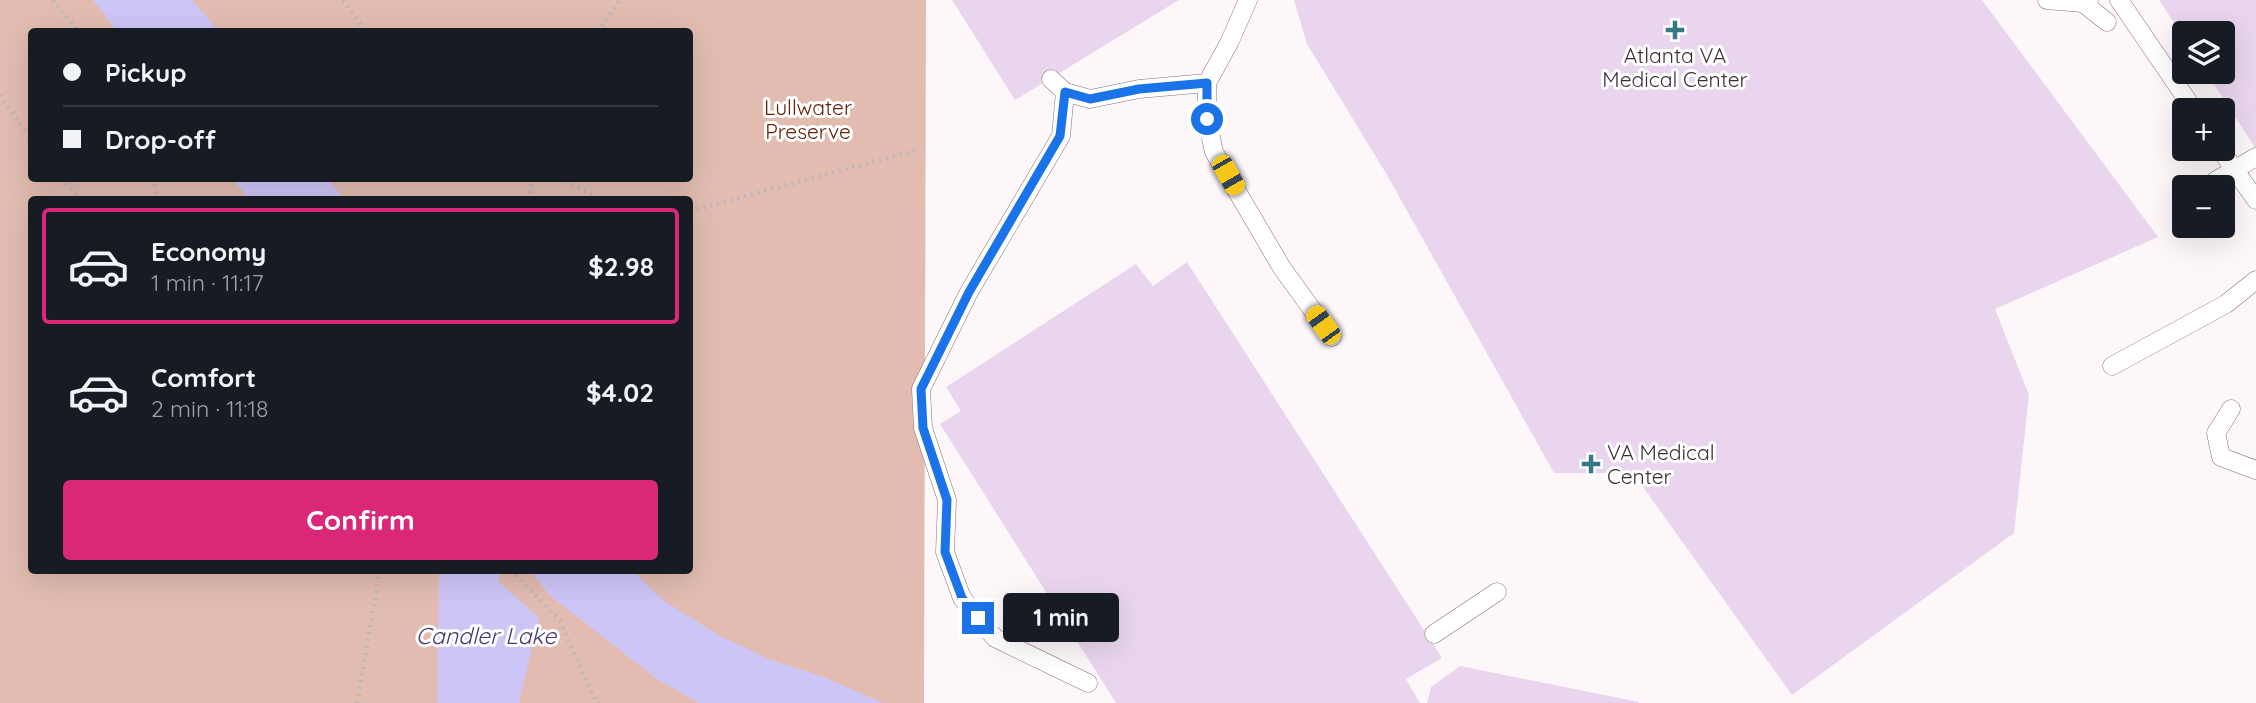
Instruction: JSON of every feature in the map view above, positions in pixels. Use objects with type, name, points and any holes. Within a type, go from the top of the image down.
[{"type":"lane","points":[[1248,0],[1207,83],[1207,119],[1214,152],[1282,268],[1332,337]]},
{"type":"lane","points":[[2046,0],[2084,1],[2107,22]]},
{"type":"lane","points":[[2119,0],[2186,98]]},
{"type":"lane","points":[[1051,79],[1065,92],[1090,99],[1139,89],[1207,83]]},
{"type":"lane","points":[[1065,92],[1060,136],[969,292],[921,389],[923,428],[947,500],[945,552],[962,598],[995,638],[1088,683]]},
{"type":"lane","points":[[2225,175],[2256,157]]},
{"type":"lane","points":[[2228,161],[2256,201]]},
{"type":"lane","points":[[2112,366],[2226,304],[2256,280]]},
{"type":"lane","points":[[2231,409],[2216,433],[2221,457],[2256,470]]},
{"type":"lane","points":[[1434,634],[1497,592]]},
{"type":"path","points":[[53,0],[76,28]]},
{"type":"path","points":[[343,0],[363,28]]},
{"type":"path","points":[[601,28],[620,0]]},
{"type":"path","points":[[0,95],[28,135]]},
{"type":"path","points":[[693,210],[917,150]]},
{"type":"path","points":[[64,182],[76,196]]},
{"type":"path","points":[[567,182],[595,196]]},
{"type":"path","points":[[357,703],[379,574]]},
{"type":"path","points":[[515,574],[560,621],[599,703]]},
{"type":"green space","name":"Lullwater Preserve","points":[[0,0],[926,0],[924,703],[0,703]]},
{"type":"water","points":[[93,0],[192,0],[216,28],[115,28]]},
{"type":"water","points":[[235,182],[330,182],[342,196],[246,196]]},
{"type":"water","name":"Candler Lake","points":[[439,574],[488,574],[539,618],[519,703],[437,703]]},
{"type":"water","points":[[533,574],[636,574],[663,600],[718,635],[771,660],[824,677],[883,703],[699,703],[657,679],[549,595]]},
{"type":"building","points":[[952,0],[1179,0],[1015,100]]},
{"type":"building","name":"VA Medical Center","points":[[1294,0],[1982,0],[2158,237],[1995,309],[2029,395],[2014,533],[1792,695],[1633,473],[1554,473],[1387,175],[1307,44]]},
{"type":"building","points":[[2159,0],[2256,0],[2256,149],[2235,117],[2235,98],[2223,98],[2214,84],[2235,84],[2235,21],[2173,21]]},
{"type":"building","points":[[1187,262],[1442,658],[1406,679],[1420,703],[1116,703],[940,424],[961,411],[946,387],[1136,264],[1153,286]]},
{"type":"building","points":[[1460,666],[1639,703],[1427,703],[1431,687]]},
{"type":"place","name":"Atlanta VA Medical Center","points":[[1675,30]]},
{"type":"place","name":"VA Medical Center","points":[[1591,464]]},
{"type":"route","points":[[978,618],[962,598],[945,552],[947,500],[923,428],[921,389],[969,292],[1060,136],[1065,92],[1090,99],[1139,89],[1207,83],[1207,119]]}]
